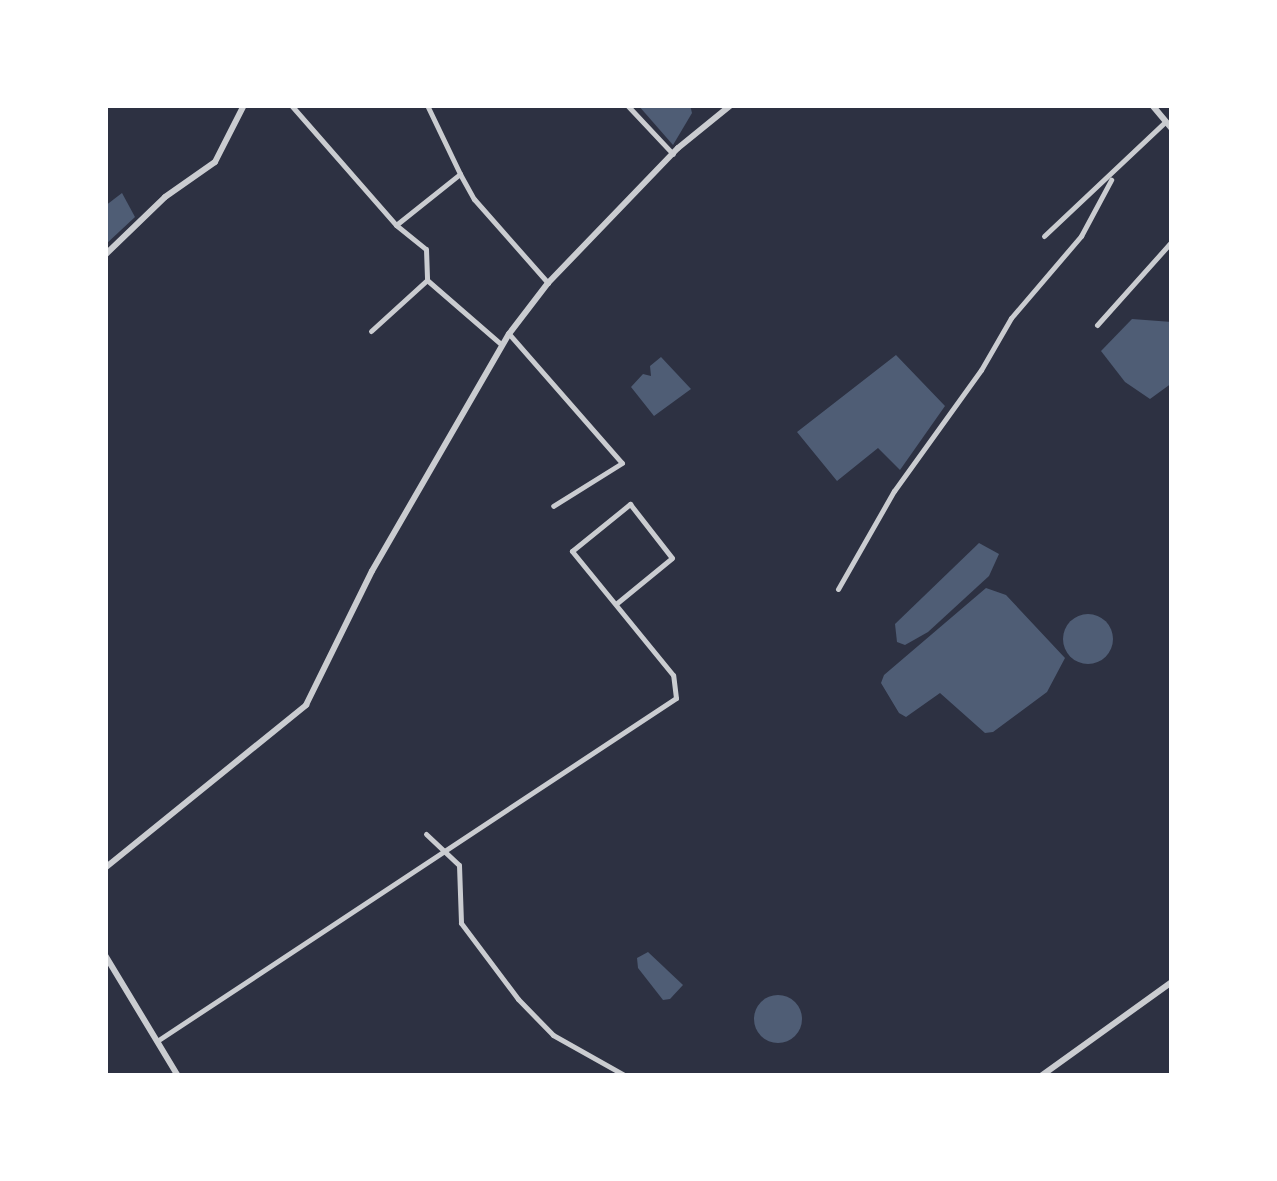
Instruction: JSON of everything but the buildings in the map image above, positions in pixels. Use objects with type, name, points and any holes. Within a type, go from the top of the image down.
[{"type":"street","points":[[105,254],[165,197],[215,162],[244,105]]},
{"type":"street","points":[[291,105],[396,226],[426,249],[427,280],[502,345]]},
{"type":"street","points":[[427,105],[474,199],[548,283]]},
{"type":"street","points":[[628,105],[673,154]]},
{"type":"street","points":[[105,868],[306,705],[372,571],[509,334],[548,283],[673,154],[731,105]]},
{"type":"street","points":[[1044,236],[1169,126],[1152,105]]},
{"type":"street","points":[[396,226],[460,174]]},
{"type":"street","points":[[838,588],[894,491],[982,370],[1011,318],[1081,236],[1110,180]]},
{"type":"street","points":[[1097,325],[1172,241]]},
{"type":"street","points":[[371,330],[427,280]]},
{"type":"street","points":[[509,334],[622,463],[553,506]]},
{"type":"street","points":[[157,1042],[676,698],[673,674],[572,551],[630,504],[672,558],[617,603]]},
{"type":"street","points":[[426,834],[445,851],[462,875],[461,923],[518,999],[554,1035],[626,1076]]},
{"type":"street","points":[[105,956],[178,1076]]},
{"type":"street","points":[[1042,1076],[1172,982]]},
{"type":"water","points":[[638,105],[690,105],[692,113],[673,145]]},
{"type":"water","points":[[122,193],[135,217],[105,245],[105,206]]},
{"type":"water","points":[[1132,319],[1172,322],[1172,383],[1150,399],[1125,382],[1101,351]]},
{"type":"water","points":[[896,355],[945,406],[900,470],[878,448],[837,481],[797,432]]},
{"type":"water","points":[[661,357],[691,389],[654,416],[631,387],[643,374],[651,376],[650,366]]},
{"type":"water","points":[[979,543],[999,554],[989,576],[928,632],[905,645],[897,642],[895,624]]},
{"type":"water","points":[[986,588],[1006,595],[1065,658],[1047,692],[993,732],[985,733],[940,693],[906,717],[899,713],[881,683],[884,675]]},
{"type":"water","points":[[1088,614],[1106,621],[1113,639],[1106,657],[1088,664],[1070,657],[1063,639],[1070,621]]},
{"type":"water","points":[[648,952],[683,985],[670,999],[663,1000],[638,968],[637,958]]},
{"type":"water","points":[[778,995],[795,1002],[802,1019],[795,1036],[778,1043],[761,1036],[754,1019],[761,1002]]}]
